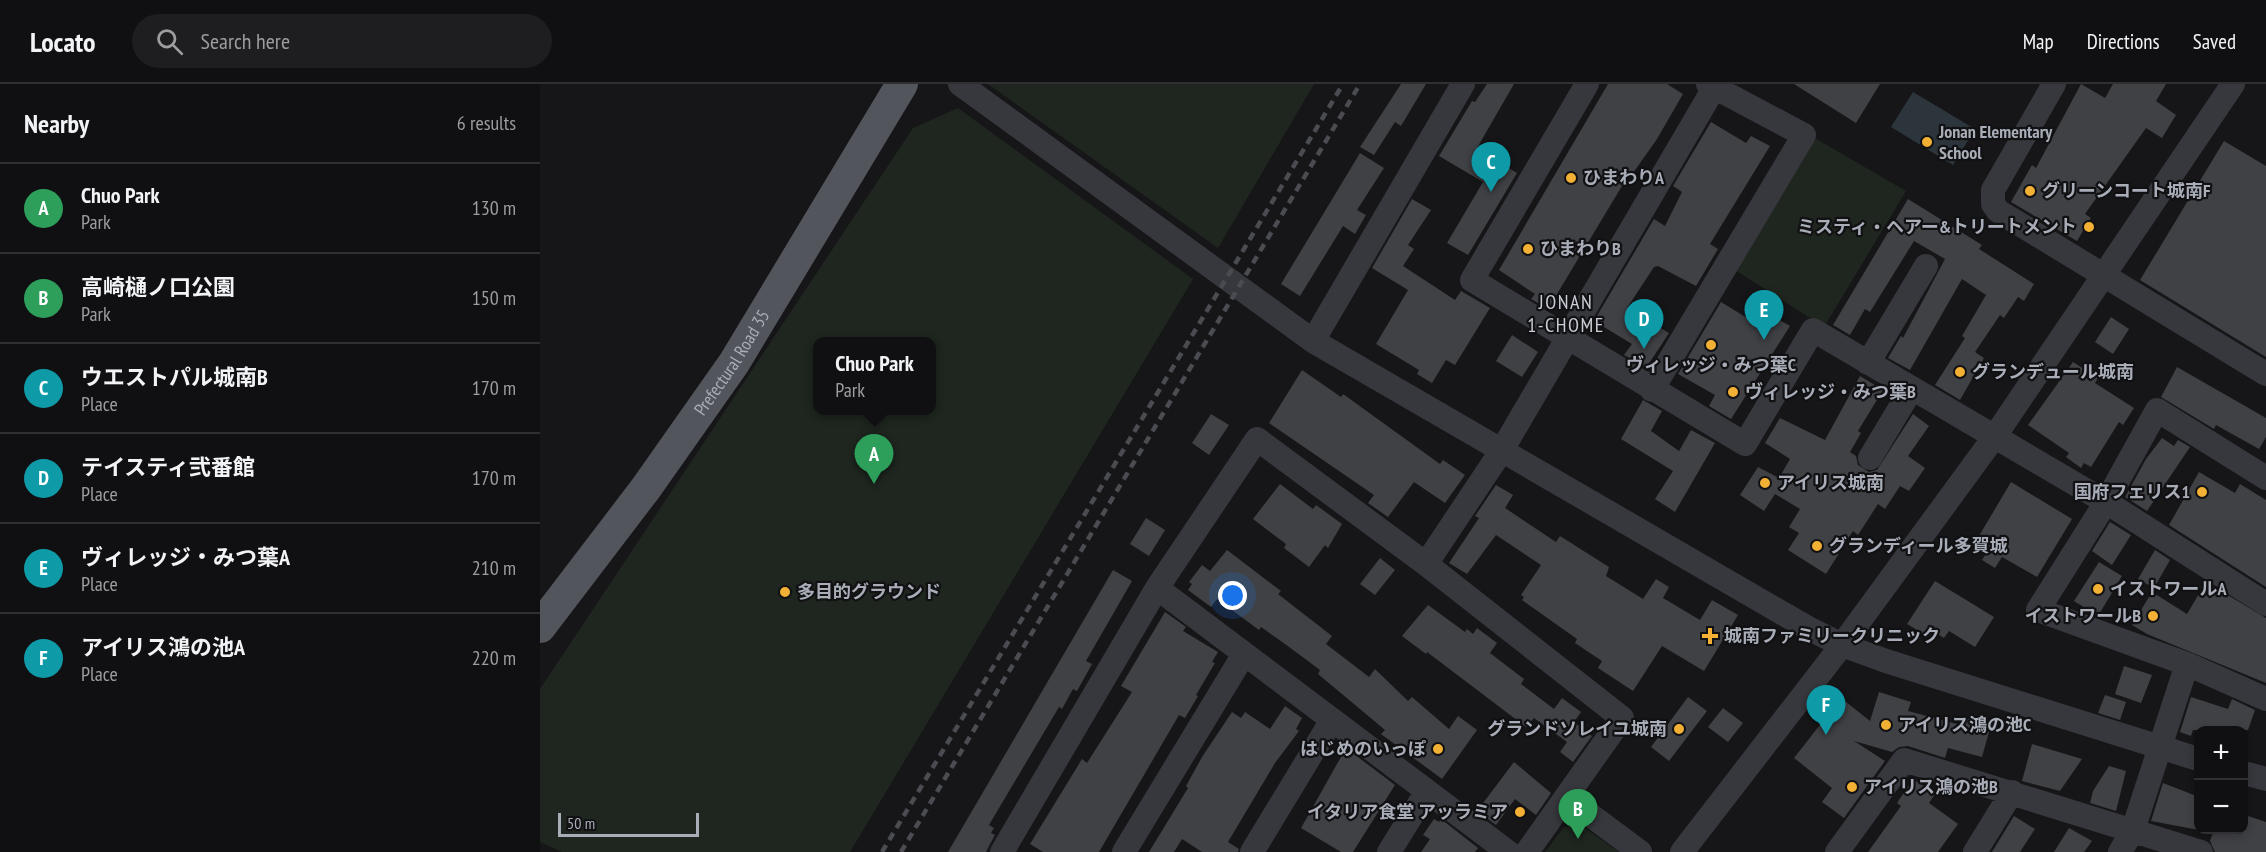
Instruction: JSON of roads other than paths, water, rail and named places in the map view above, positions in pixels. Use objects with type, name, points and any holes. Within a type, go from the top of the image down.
[{"type":"main road","name":"Prefectural Road 35","points":[[540,627],[640,497],[734,363],[902,84]]},
{"type":"street","points":[[960,84],[1313,341],[1842,645],[2194,758]]},
{"type":"street","points":[[1313,341],[1463,84]]},
{"type":"street","points":[[1587,84],[1472,280],[1566,339],[1745,444],[1813,330],[2106,502],[2266,604]]},
{"type":"street","points":[[2054,84],[1993,190],[1993,204],[1998,211],[2266,374]]},
{"type":"street","points":[[1682,852],[1842,645],[1995,436],[2233,84]]},
{"type":"street","points":[[1426,564],[1502,450],[1711,86],[1804,135],[1652,390]]},
{"type":"street","points":[[1868,363],[1926,266]]},
{"type":"street","points":[[1870,458],[1912,388]]},
{"type":"street","points":[[2266,478],[2157,410],[2106,502],[2038,610],[2187,664],[2266,699]]},
{"type":"street","points":[[1002,852],[1157,588],[1257,439],[1426,564],[1622,718],[1527,852]]},
{"type":"street","points":[[1157,588],[1508,852]]},
{"type":"street","points":[[1124,852],[1244,654]]},
{"type":"street","points":[[2120,852],[2133,830],[2187,664]]},
{"type":"street","points":[[1252,852],[1332,720]]},
{"type":"street","points":[[1837,852],[1904,760],[2201,852]]},
{"type":"street","points":[[2248,773],[2266,779]]},
{"type":"street","points":[[1389,852],[1427,791]]},
{"type":"street","points":[[1975,852],[2012,792]]},
{"type":"street","points":[[1566,797],[1640,852]]},
{"type":"railway","points":[[882,852],[1343,84]]},
{"type":"railway","points":[[901,852],[1360,84]]},
{"type":"place","name":"Jonan Elementary School","points":[[1927,142]]},
{"type":"place","name":"ひまわりA","points":[[1571,178]]},
{"type":"place","name":"グリーンコート城南F","points":[[2030,191]]},
{"type":"place","name":"ウエストパル城南B","points":[[1491,192]]},
{"type":"place","name":"ミスティ・ヘアー&トリートメント","points":[[2089,227]]},
{"type":"place","name":"ひまわりB","points":[[1528,249]]},
{"type":"place","name":"ヴィレッジ・みつ葉A","points":[[1764,340]]},
{"type":"place","name":"ヴィレッジ・みつ葉C","points":[[1711,345]]},
{"type":"place","name":"テイスティ弐番館","points":[[1644,349]]},
{"type":"place","name":"グランデュール城南","points":[[1960,372]]},
{"type":"place","name":"ヴィレッジ・みつ葉B","points":[[1733,392]]},
{"type":"place","name":"アイリス城南","points":[[1765,483]]},
{"type":"place","name":"Chuo Park","points":[[874,484]]},
{"type":"place","name":"国府フェリス1","points":[[2202,492]]},
{"type":"place","name":"グランディール多賀城","points":[[1817,546]]},
{"type":"place","name":"イストワールA","points":[[2098,589]]},
{"type":"place","name":"多目的グラウンド","points":[[785,592]]},
{"type":"place","name":"イストワールB","points":[[2153,616]]},
{"type":"place","name":"城南ファミリークリニック","points":[[1710,636]]},
{"type":"place","name":"アイリス鴻の池C","points":[[1886,725]]},
{"type":"place","name":"グランドソレイユ城南","points":[[1679,729]]},
{"type":"place","name":"アイリス鴻の池A","points":[[1826,735]]},
{"type":"place","name":"はじめのいっぽ","points":[[1438,749]]},
{"type":"place","name":"アイリス鴻の池B","points":[[1852,787]]},
{"type":"place","name":"イタリア食堂 アッラミア","points":[[1520,812]]},
{"type":"place","name":"高崎樋ノ口公園","points":[[1578,839]]},
{"type":"district","name":"JONAN 1-CHOME","points":[[1566,314]]}]
